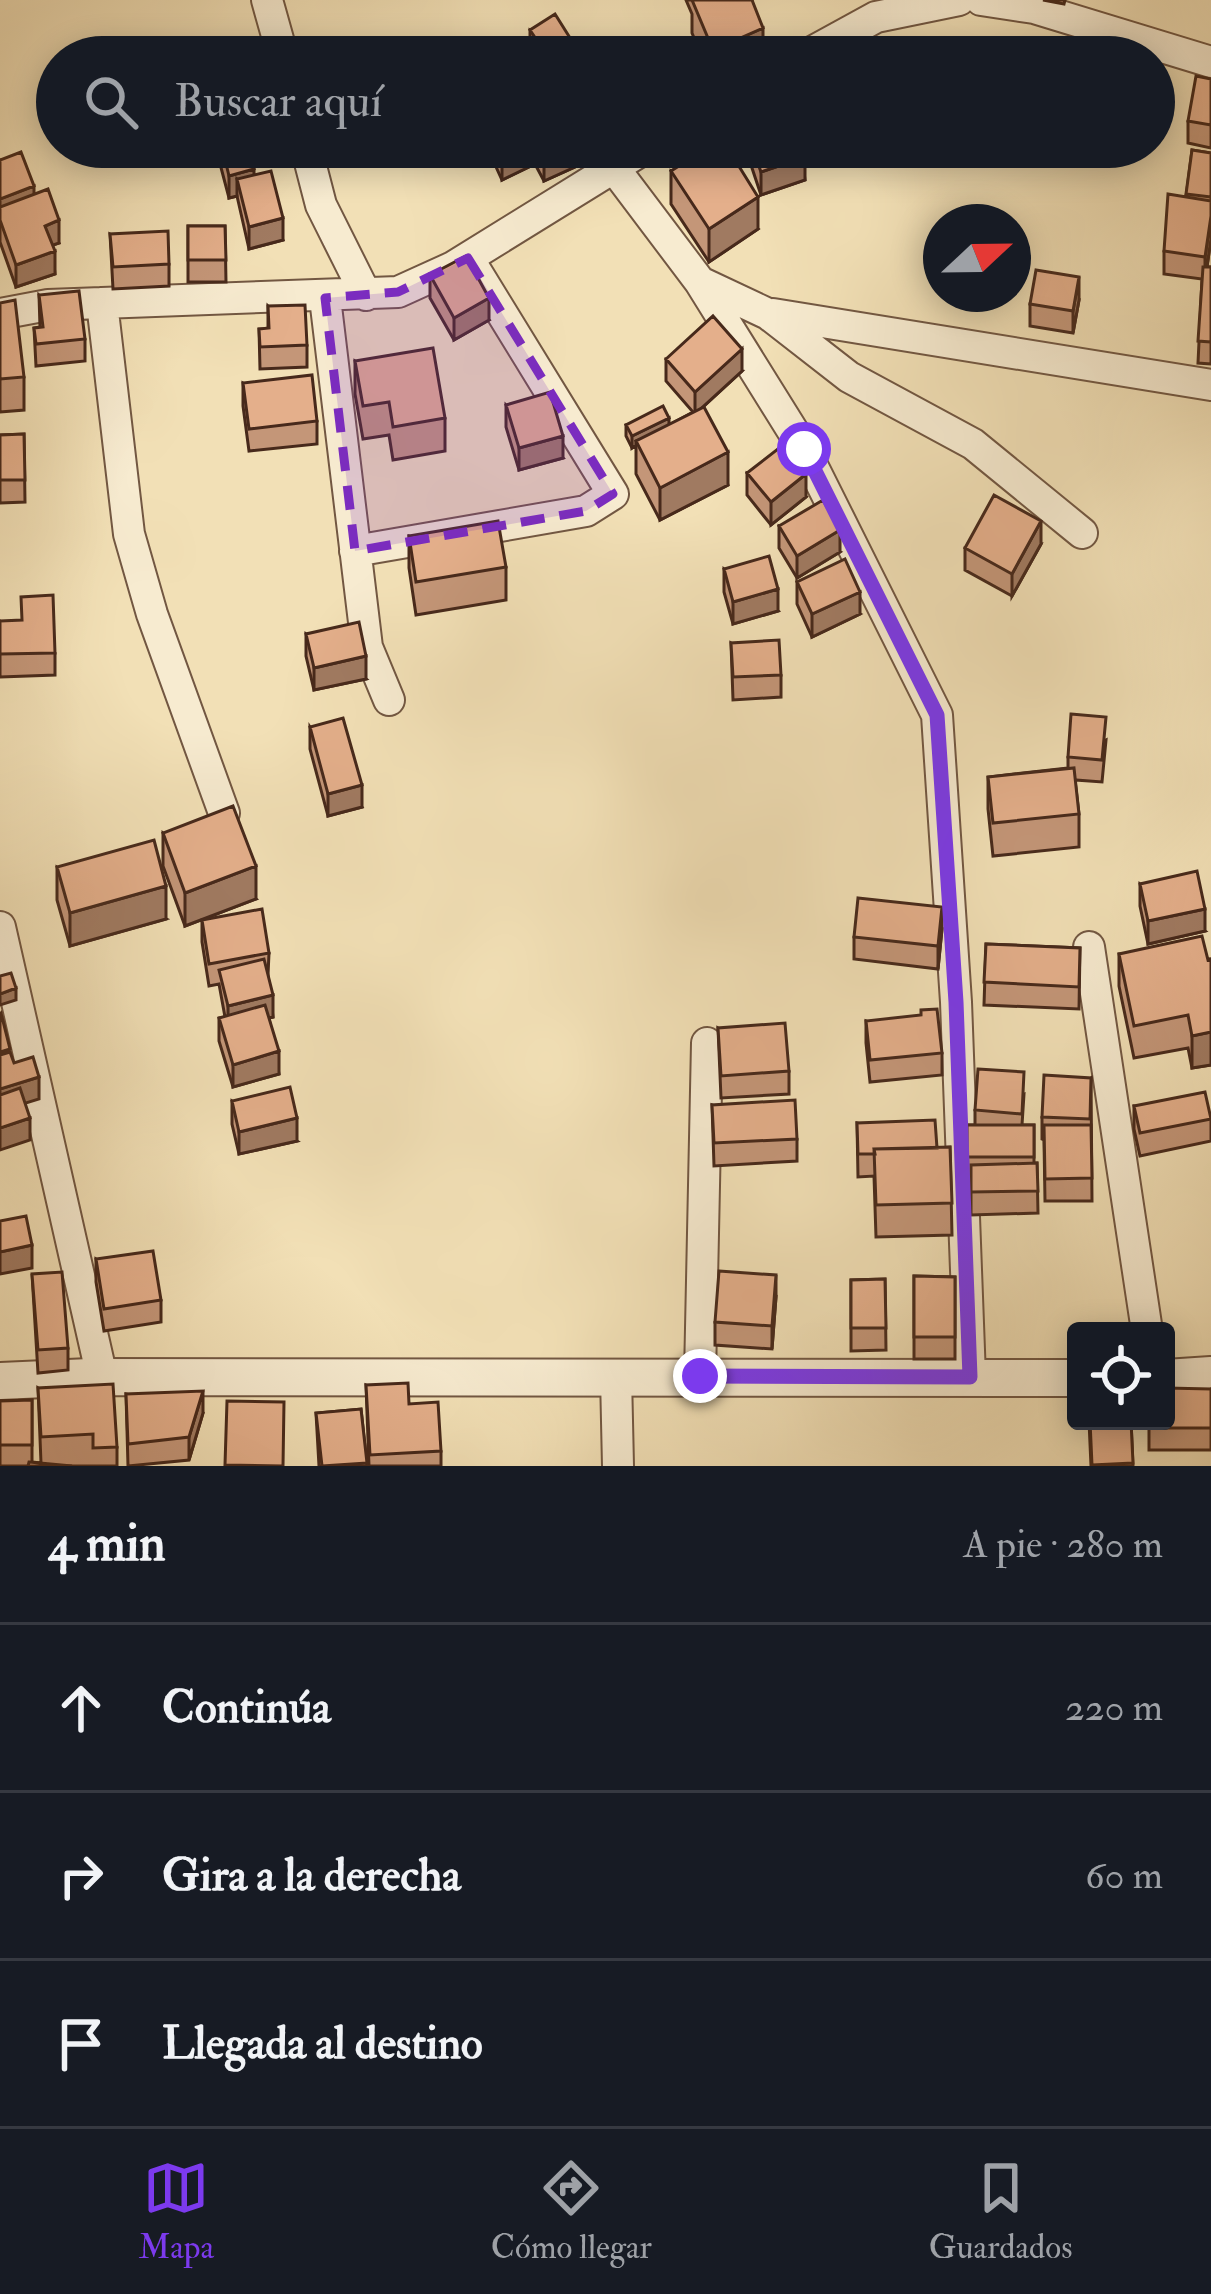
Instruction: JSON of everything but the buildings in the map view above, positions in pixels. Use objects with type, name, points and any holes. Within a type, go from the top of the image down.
[{"type":"street","points":[[266,0],[277,36]]},
{"type":"street","points":[[836,36],[879,8],[959,0]]},
{"type":"street","points":[[981,0],[1034,8],[1126,36]]},
{"type":"street","points":[[1175,51],[1211,62]]},
{"type":"street","points":[[312,168],[321,205],[366,295]]},
{"type":"street","points":[[0,314],[48,305],[398,292],[468,258],[614,168],[700,282],[804,449],[937,715],[956,1002],[970,1377]]},
{"type":"street","points":[[355,551],[586,511],[613,494],[468,258]]},
{"type":"street","points":[[700,282],[768,314],[849,377],[973,444],[1082,532]]},
{"type":"street","points":[[325,298],[367,647],[389,700]]},
{"type":"street","points":[[102,303],[130,534],[152,614],[224,813]]},
{"type":"street","points":[[768,314],[1211,385]]},
{"type":"street","points":[[0,927],[102,1377]]},
{"type":"street","points":[[1089,947],[1146,1322]]},
{"type":"street","points":[[700,1376],[707,1043]]},
{"type":"street","points":[[1175,1377],[1211,1375]]},
{"type":"street","points":[[616,1376],[618,1466]]},
{"type":"street","points":[[0,1382],[102,1377],[1067,1378]]},
{"type":"highlighted area","points":[[468,258],[613,494],[586,511],[355,551],[325,298],[398,292]]},
{"type":"route","points":[[700,1376],[970,1377],[956,1002],[937,715],[804,449]]}]
